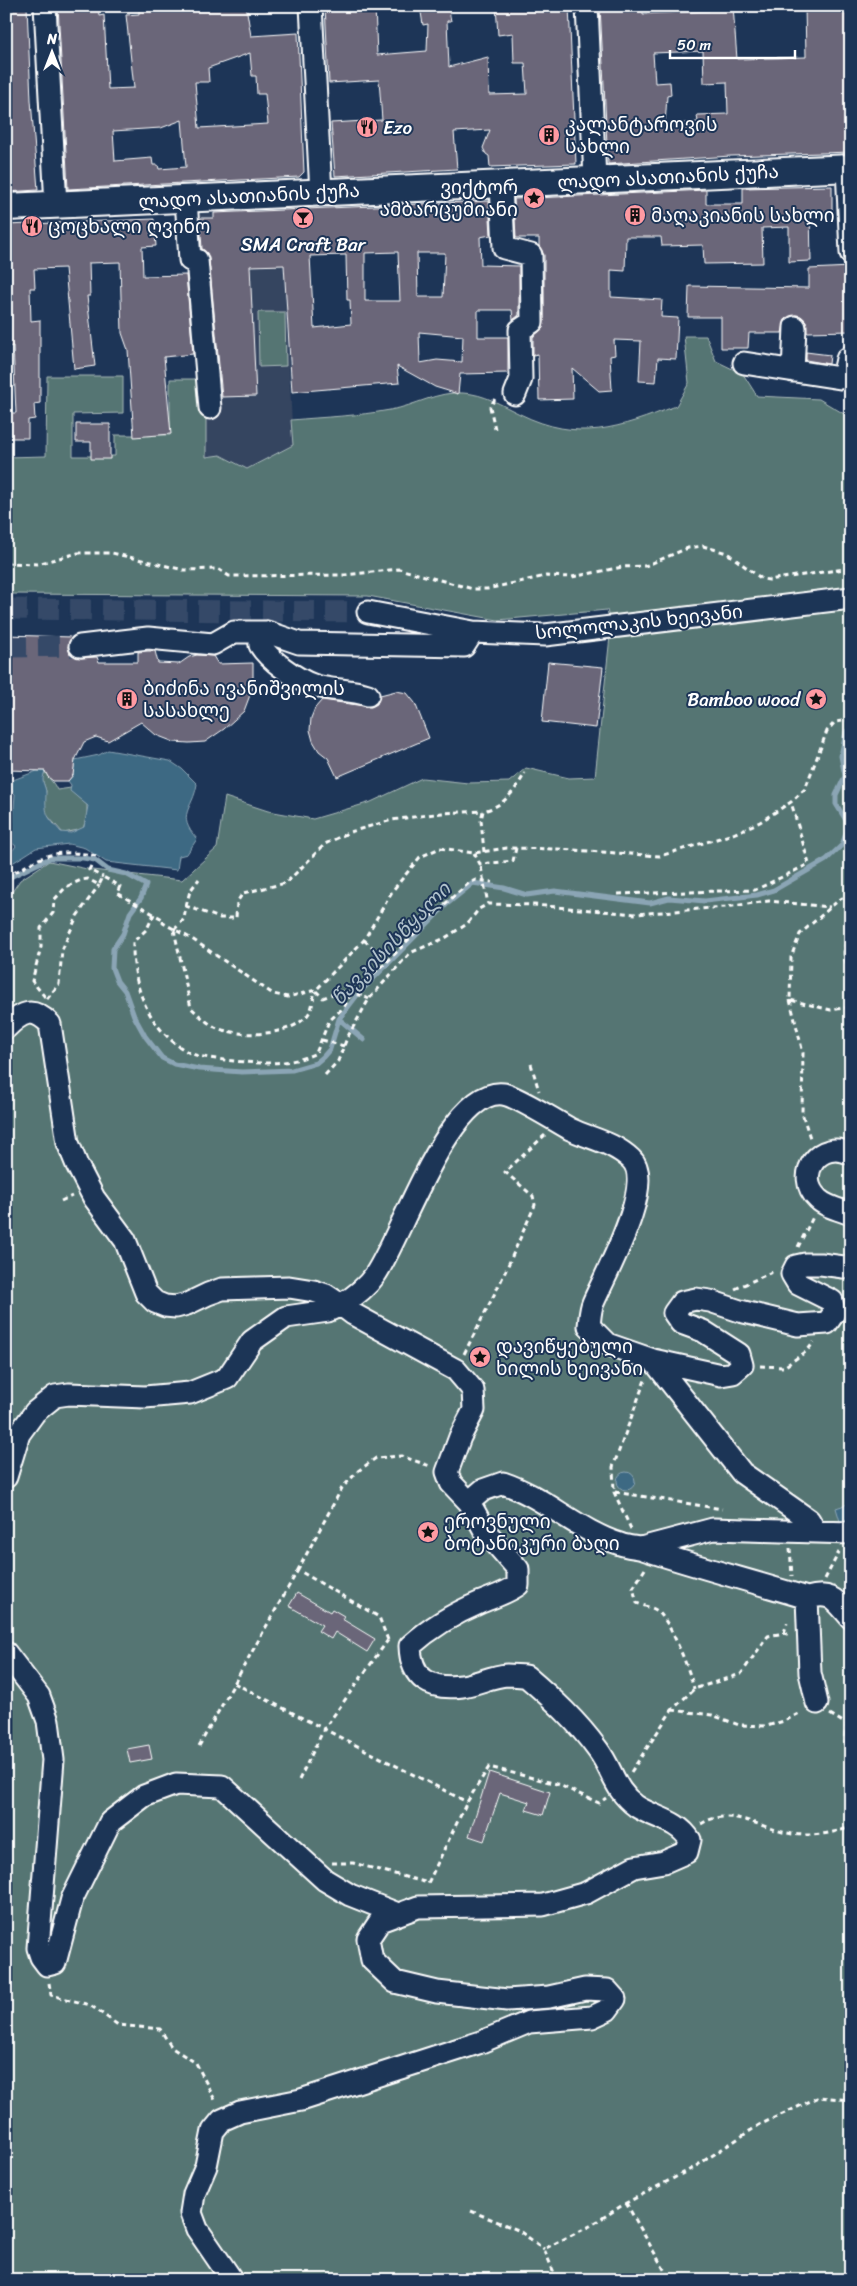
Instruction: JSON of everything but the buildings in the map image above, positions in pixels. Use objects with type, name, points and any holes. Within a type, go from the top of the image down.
[{"type":"main road","name":"ლადო ასათიანის ქუჩა","points":[[6,207],[849,168]]},
{"type":"street","points":[[45,6],[56,205]]},
{"type":"street","points":[[311,6],[321,193]]},
{"type":"street","points":[[587,6],[595,180]]},
{"type":"street","points":[[849,168],[851,253]]},
{"type":"street","points":[[501,185],[504,248],[531,255],[532,322],[520,330],[521,379],[515,394]]},
{"type":"street","points":[[186,199],[190,260],[198,260],[210,408]]},
{"type":"street","points":[[793,370],[795,327]]},
{"type":"street","points":[[744,363],[793,370],[845,381],[844,373],[847,359],[851,356]]},
{"type":"street","name":"სოლოლაკის ხეივანი","points":[[368,612],[473,632],[545,635],[851,598]]},
{"type":"street","points":[[80,646],[148,638],[213,644],[234,632],[267,632],[299,643],[464,646],[473,632]]},
{"type":"street","points":[[267,632],[260,645],[267,657],[312,684],[357,691],[368,695]]},
{"type":"street","points":[[6,1028],[23,1015],[44,1007],[53,1033],[54,1052],[61,1087],[68,1143],[94,1198],[125,1240],[146,1293],[155,1302],[165,1306],[187,1304],[222,1289],[264,1287],[314,1291],[326,1295],[353,1314],[456,1370],[473,1390],[474,1410],[460,1437],[447,1472],[451,1483],[469,1502],[485,1531],[518,1569],[518,1585],[506,1593],[455,1614],[428,1630],[410,1646],[410,1661],[416,1673],[437,1686],[461,1686],[506,1675],[526,1676],[577,1723],[600,1752],[619,1790],[637,1806],[684,1831],[690,1840],[687,1852],[664,1862],[634,1867],[586,1893],[543,1905],[418,1907],[380,1921],[368,1938],[372,1960],[395,1982],[437,1992],[506,2000],[550,1997],[584,1989],[607,1990],[615,1999],[607,2010],[592,2017],[529,2022],[481,2042],[301,2100],[240,2112],[222,2120],[213,2130],[206,2166],[194,2194],[192,2213],[197,2229],[232,2280]]},
{"type":"street","points":[[6,1478],[19,1434],[35,1412],[55,1396],[69,1394],[145,1397],[190,1393],[227,1378],[252,1341],[286,1317],[328,1311],[356,1295],[374,1276],[397,1237],[421,1182],[439,1148],[458,1120],[481,1100],[491,1095],[505,1094],[574,1130],[611,1144],[636,1165],[634,1203],[625,1236],[592,1305],[590,1326],[607,1344],[653,1360],[721,1375],[733,1373],[742,1365],[739,1354],[702,1331],[681,1323],[674,1313],[682,1302],[696,1299],[710,1301],[740,1311],[798,1325],[827,1323],[841,1303],[798,1284],[792,1274],[796,1266],[805,1264],[851,1268]]},
{"type":"street","points":[[851,1154],[842,1150],[828,1150],[816,1158],[810,1166],[809,1178],[812,1191],[820,1201],[851,1214]]},
{"type":"street","points":[[653,1360],[742,1473],[808,1520],[815,1531]]},
{"type":"street","points":[[469,1502],[483,1490],[503,1482],[545,1502],[595,1534],[621,1544],[807,1595],[833,1597],[851,1618]]},
{"type":"street","points":[[640,1548],[713,1529],[850,1533]]},
{"type":"street","points":[[807,1595],[811,1681],[818,1703]]},
{"type":"street","points":[[6,1653],[39,1696],[48,1721],[53,1760],[38,1948],[41,1957],[47,1965],[55,1963],[72,1899],[110,1822],[144,1796],[176,1784],[222,1786],[325,1880],[350,1895],[398,1914]]},
{"type":"path","points":[[495,430],[490,407],[497,396],[515,394]]},
{"type":"path","points":[[6,563],[37,564],[78,553],[98,553],[121,554],[184,570],[218,570],[229,576],[345,575],[399,569],[479,589],[510,585],[546,576],[572,577],[622,567],[645,566],[696,546],[711,546],[727,553],[762,579],[769,580],[851,568]]},
{"type":"path","points":[[174,930],[191,1008],[215,1027],[248,1035],[270,1033],[300,1022],[310,1012],[316,990],[364,940],[393,890],[420,857],[440,848],[474,853],[516,848],[660,856],[734,834],[760,822],[791,802],[805,789],[827,731],[835,722],[851,720]]},
{"type":"path","points":[[186,906],[220,918],[236,918],[237,902],[242,893],[286,883],[326,844],[350,832],[392,820],[442,813],[483,811],[493,808],[509,797],[525,773]]},
{"type":"path","points":[[618,894],[755,890],[809,864],[791,802]]},
{"type":"path","points":[[483,811],[481,820],[484,852]]},
{"type":"path","points":[[480,865],[513,861],[516,848]]},
{"type":"path","points":[[6,875],[20,870],[42,857],[56,853],[77,852],[96,856]]},
{"type":"path","points":[[474,853],[480,865],[488,904]]},
{"type":"path","points":[[91,866],[90,870],[120,886],[117,893],[164,920],[163,923],[192,939],[273,994],[288,997],[316,990]]},
{"type":"path","points":[[44,1007],[59,984],[62,950],[77,916],[103,877]]},
{"type":"path","points":[[174,930],[184,919],[190,891],[199,878]]},
{"type":"path","points":[[44,1007],[32,981],[41,947],[41,928],[52,913],[54,900],[66,887],[88,879],[99,885]]},
{"type":"path","points":[[152,913],[147,929],[133,942],[133,966],[143,1005],[163,1032],[189,1053],[264,1064],[300,1061],[316,1053],[329,1021],[344,1007],[352,992],[388,961],[431,916],[469,883],[476,880],[492,882]]},
{"type":"path","points":[[816,1158],[802,1113],[803,1053],[790,1000],[790,968],[795,944],[800,934],[830,907],[851,893]]},
{"type":"path","points":[[326,1075],[338,1061],[369,999],[410,953],[445,938],[467,924],[478,909],[488,904],[534,905],[605,913],[636,914],[725,907],[769,901],[830,907]]},
{"type":"path","points":[[851,934],[844,952],[844,964],[851,972]]},
{"type":"path","points":[[364,940],[388,961]]},
{"type":"path","points":[[316,990],[323,998],[340,990],[352,992],[369,999]]},
{"type":"path","points":[[790,1000],[831,1010],[851,1007]]},
{"type":"path","points":[[322,1040],[344,1046]]},
{"type":"path","points":[[456,1370],[501,1281],[535,1205],[533,1196],[505,1172],[547,1133]]},
{"type":"path","points":[[794,1251],[800,1244],[820,1201]]},
{"type":"path","points":[[710,1301],[776,1271]]},
{"type":"path","points":[[742,1365],[784,1367],[807,1351],[816,1338]]},
{"type":"path","points":[[653,1360],[612,1467],[614,1492],[640,1548],[650,1561],[633,1588],[637,1603],[658,1611],[673,1636],[687,1666],[694,1689]]},
{"type":"path","points":[[198,1746],[298,1570],[342,1488],[358,1471],[376,1458],[401,1456],[447,1472]]},
{"type":"path","points":[[614,1492],[723,1509]]},
{"type":"path","points":[[789,1532],[807,1595],[825,1580],[850,1533]]},
{"type":"path","points":[[298,1570],[379,1617],[388,1640]]},
{"type":"path","points":[[784,1633],[786,1623]]},
{"type":"path","points":[[304,1862],[353,1863],[428,1883],[466,1802],[489,1767],[556,1784],[599,1803],[619,1790],[672,1710],[694,1689],[741,1674],[768,1636],[784,1633],[808,1640]]},
{"type":"path","points":[[388,1640],[410,1646]]},
{"type":"path","points":[[299,1780],[324,1729],[388,1640]]},
{"type":"path","points":[[234,1683],[466,1802]]},
{"type":"path","points":[[672,1710],[712,1716],[739,1725],[767,1726],[784,1721],[818,1703],[832,1717],[851,1727]]},
{"type":"path","points":[[851,1715],[846,1724],[846,1751],[851,1760]]},
{"type":"path","points":[[684,1831],[712,1817],[750,1820],[794,1834],[831,1833],[851,1827]]},
{"type":"path","points":[[47,1965],[51,1995],[90,2005],[118,2024],[160,2029],[172,2048],[196,2063],[216,2101],[222,2120]]},
{"type":"path","points":[[544,2249],[590,2226],[626,2203],[693,2168],[759,2125],[819,2097],[851,2100]]},
{"type":"path","points":[[626,2203],[670,2280]]},
{"type":"path","points":[[471,2211],[518,2230],[544,2249],[557,2280]]},
{"type":"shaded area","points":[[258,211],[284,265],[293,445],[247,469],[220,455],[206,457],[206,379],[182,215]]},
{"type":"shaded area","points":[[108,750],[170,761],[182,769],[197,784],[186,817],[187,824],[197,839],[187,854],[179,856],[177,870],[106,862],[85,848],[69,844],[36,848],[14,862],[6,864],[6,859],[16,846],[8,840],[6,841],[6,827],[13,822],[15,794],[9,788],[13,780],[37,771],[45,771],[43,781],[46,791],[48,815],[61,832],[71,833],[84,827],[88,806],[70,791],[71,785],[68,781],[73,775],[75,760],[99,755]]},
{"type":"shaded area","points":[[622,1472],[630,1472],[635,1477],[633,1488],[622,1490],[617,1485],[617,1477]]},
{"type":"shaded area","points":[[851,1503],[851,1525],[842,1528],[836,1508]]},
{"type":"green space","points":[[258,312],[285,312],[286,366],[259,367]]},
{"type":"green space","name":"ეროვნული ბოტანიკური ბაღი","points":[[684,336],[706,336],[716,361],[743,374],[757,396],[819,399],[851,418],[851,2280],[6,2280],[6,901],[20,880],[49,861],[92,870],[182,880],[217,848],[225,797],[268,811],[313,819],[371,802],[422,778],[468,783],[509,782],[526,768],[569,778],[595,777],[611,627],[607,610],[498,620],[368,596],[6,594],[6,457],[46,456],[47,376],[123,376],[123,413],[73,414],[73,456],[115,456],[115,435],[170,435],[170,379],[206,379],[206,457],[220,455],[247,469],[293,445],[291,420],[378,412],[399,408],[444,394],[463,393],[486,398],[541,423],[561,428],[580,430],[617,426],[676,406],[689,383]]},
{"type":"green space","points":[[45,771],[57,790],[71,788],[74,794],[87,805],[87,815],[83,829],[63,833],[46,814],[44,802],[46,791],[42,779]]},
{"type":"waterway","name":"წავკისისწყალი","points":[[6,879],[50,858],[83,858],[95,860],[108,870],[126,874],[146,885],[141,898],[130,913],[123,934],[113,949],[112,968],[117,981],[125,991],[134,1016],[145,1036],[162,1058],[174,1064],[199,1069],[242,1072],[292,1070],[316,1063],[323,1057],[330,1049],[339,1019],[358,994],[447,904],[473,883],[504,888],[527,895],[555,891],[650,903],[669,898],[705,901],[757,895],[774,890],[826,860],[842,845],[849,825],[836,804],[836,795],[845,776],[841,756],[846,732],[851,728]]},
{"type":"waterway","points":[[339,1019],[364,1040]]},
{"type":"tunnel","points":[[6,609],[368,612]]},
{"type":"tunnel","points":[[6,647],[80,646]]},
{"type":"place","name":"Ezo","points":[[367,127]]},
{"type":"place","name":"კალანტაროვის სახლი","points":[[549,135]]},
{"type":"place","name":"ვიქტორ ამბარცუმიანი","points":[[534,198]]},
{"type":"place","name":"მაღაკიანის სახლი","points":[[635,215]]},
{"type":"place","name":"SMA Craft Bar","points":[[303,218]]},
{"type":"place","name":"ცოცხალი ღვინო","points":[[32,226]]},
{"type":"place","name":"ბიძინა ივანიშვილის სასახლე","points":[[127,699]]},
{"type":"place","name":"Bamboo wood","points":[[816,699]]},
{"type":"place","name":"დავიწყებული ხილის ხეივანი","points":[[480,1357]]},
{"type":"place","name":"ეროვნული ბოტანიკური ბაღი","points":[[428,1532]]}]
